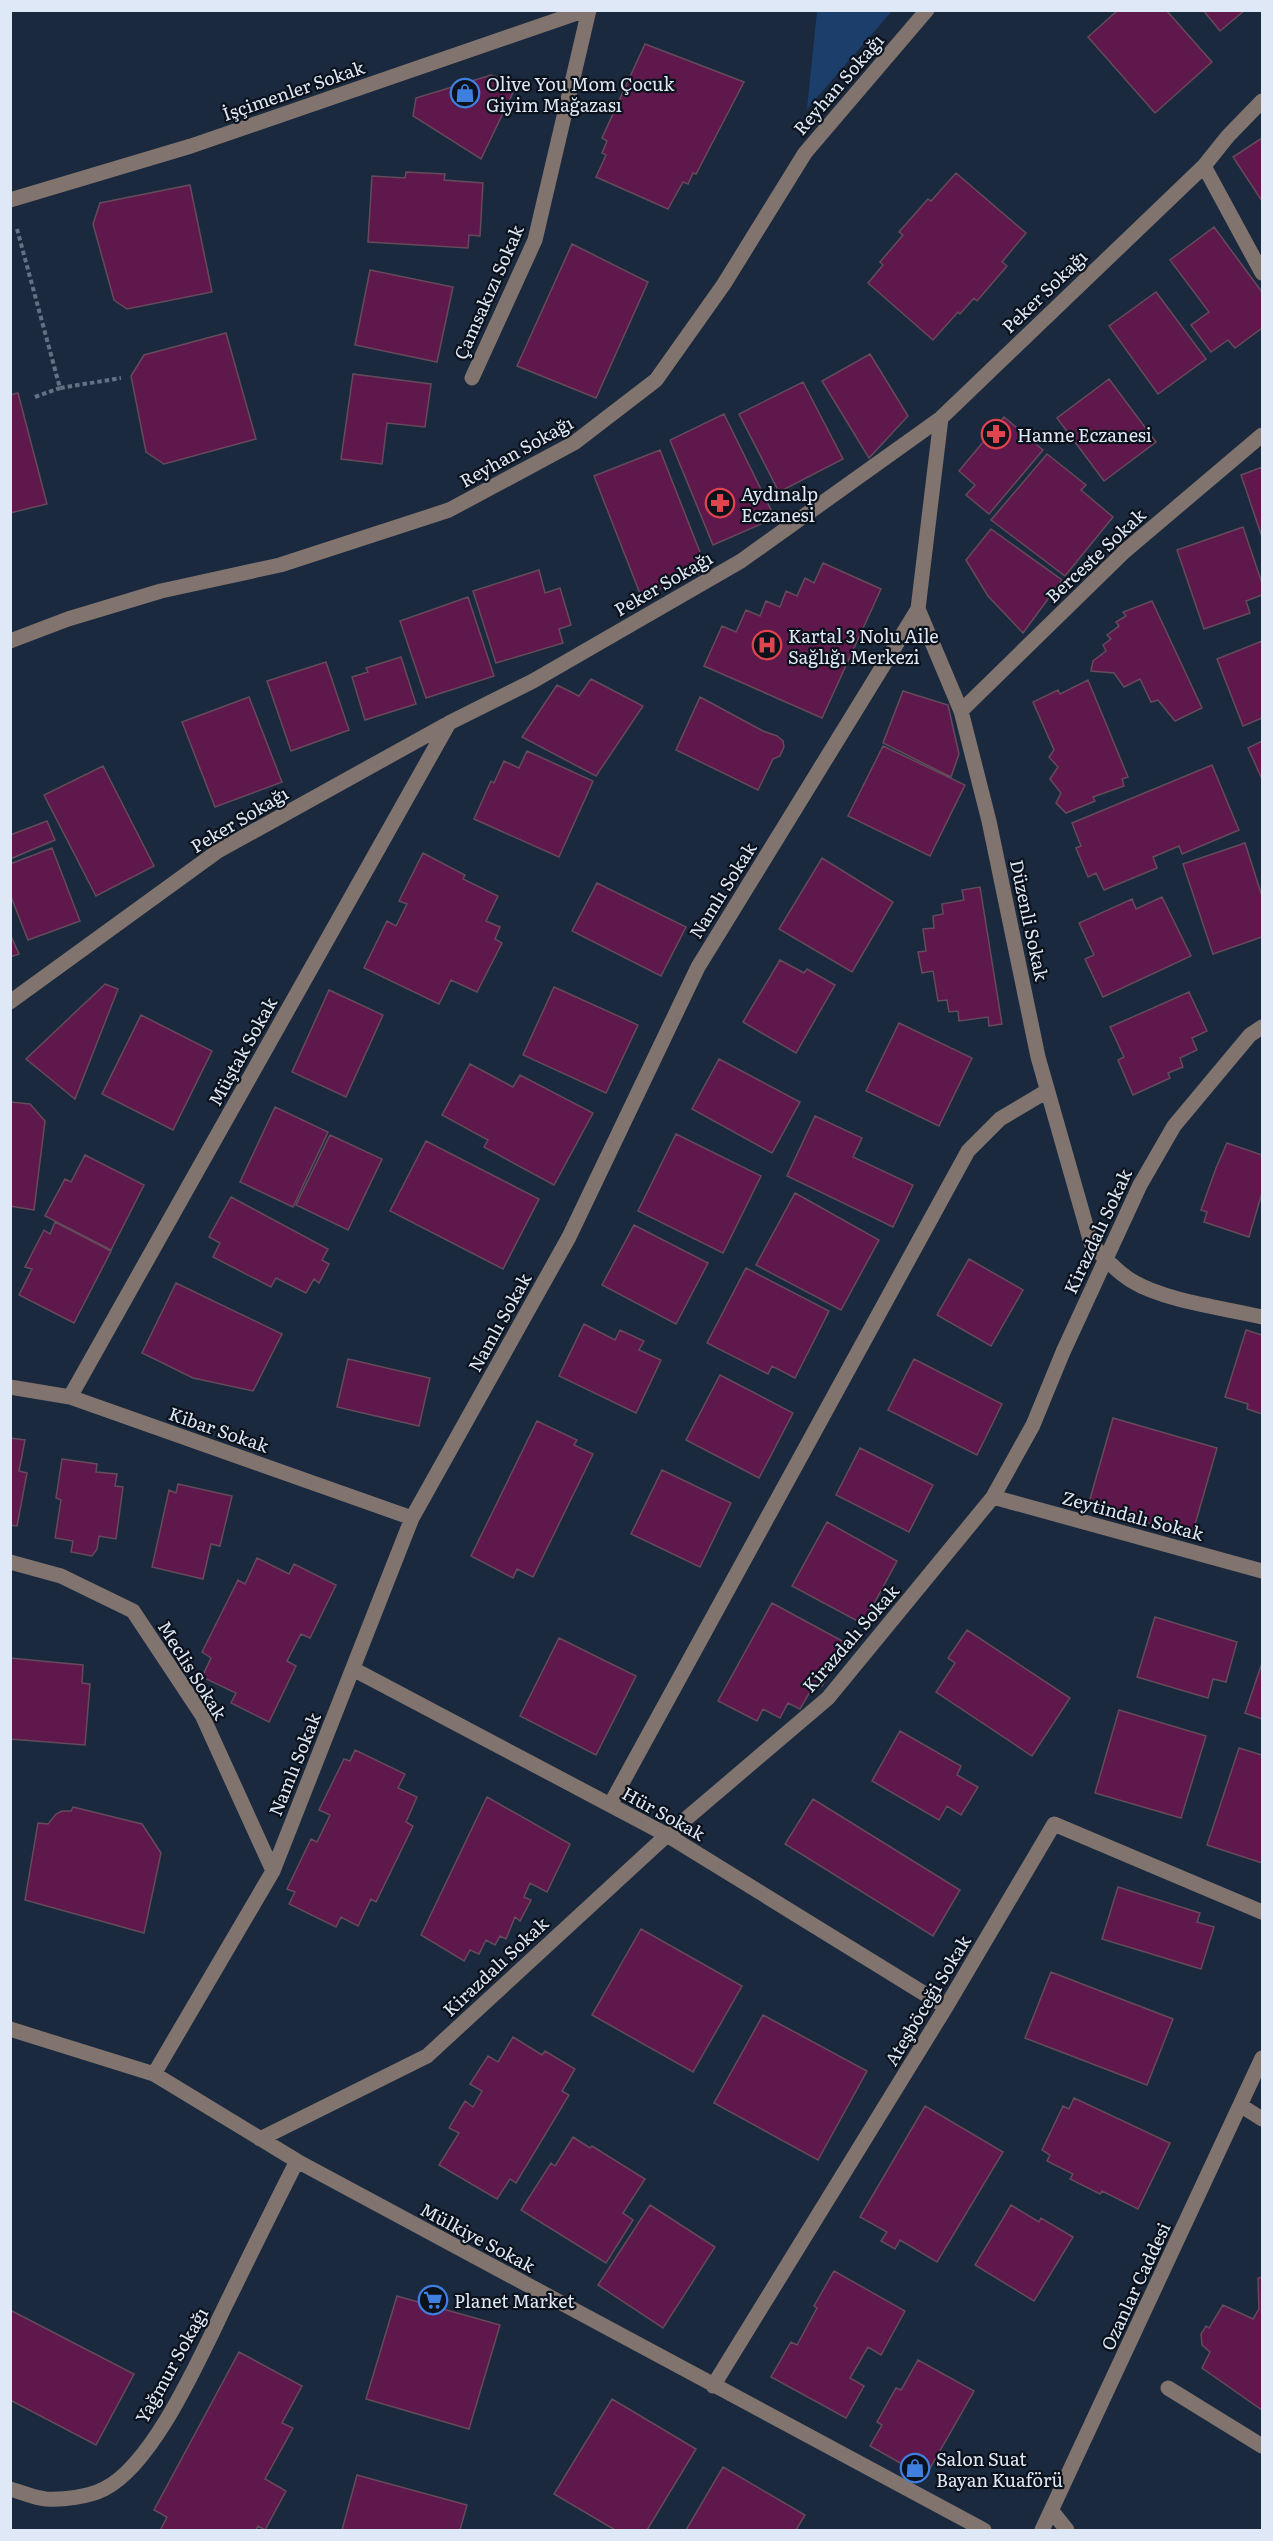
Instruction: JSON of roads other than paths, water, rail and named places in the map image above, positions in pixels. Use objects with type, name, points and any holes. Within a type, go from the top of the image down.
[{"type":"street","name":"İşçimenler Sokak","points":[[10,200],[191,146],[588,10]]},
{"type":"street","name":"Çamsakızı Sokak","points":[[472,378],[535,240],[588,10]]},
{"type":"street","name":"Reyhan Sokağı","points":[[10,641],[68,619],[161,591],[280,565],[449,510],[574,443],[656,380],[724,284],[805,153],[927,10]]},
{"type":"street","name":"Peker Sokağı","points":[[10,1002],[218,851],[449,723],[533,681],[741,561],[941,418],[1204,166],[1228,136],[1263,101]]},
{"type":"street","points":[[1204,166],[1263,273]]},
{"type":"street","name":"Düzenli Sokak","points":[[941,418],[918,609],[961,711],[989,821],[1038,1057],[1091,1243],[1104,1258],[1133,1281],[1169,1296],[1263,1317]]},
{"type":"street","name":"Berceste Sokak","points":[[961,711],[1125,551],[1263,435]]},
{"type":"street","name":"Namlı Sokak","points":[[154,2074],[273,1870],[412,1518],[569,1237],[698,967],[918,609]]},
{"type":"street","name":"Müştak Sokak","points":[[70,1397],[449,723]]},
{"type":"street","name":"Kirazdalı Sokak","points":[[260,2139],[427,2056],[667,1834],[828,1698],[993,1497],[1033,1425],[1104,1258],[1140,1185],[1174,1126],[1250,1035],[1263,1027]]},
{"type":"street","points":[[610,1805],[968,1150],[1000,1119],[1047,1091]]},
{"type":"street","name":"Kibar Sokak","points":[[10,1387],[70,1397],[412,1518]]},
{"type":"street","name":"Zeytindalı Sokak","points":[[993,1497],[1263,1570]]},
{"type":"street","name":"Meclis Sokak","points":[[10,1562],[61,1576],[133,1611],[202,1715],[273,1870]]},
{"type":"street","name":"Hür Sokak","points":[[353,1669],[667,1834],[946,2007]]},
{"type":"street","name":"Ateşböceği Sokak","points":[[713,2386],[946,2007],[1054,1824],[1263,1912]]},
{"type":"street","name":"Mülkiye Sokak","points":[[10,2029],[154,2074],[297,2161],[984,2530]]},
{"type":"street","name":"Ozanlar Caddesi","points":[[1042,2530],[1263,2058]]},
{"type":"street","points":[[1240,2105],[1263,2120]]},
{"type":"street","name":"Yağmur Sokağı","points":[[10,2489],[44,2499],[81,2496],[102,2490],[117,2482],[131,2467],[150,2443],[192,2372],[297,2161]]},
{"type":"street","points":[[1168,2388],[1263,2446]]},
{"type":"street","points":[[1051,2511],[1067,2530]]},
{"type":"place","name":"Olive You Mom Çocuk Giyim Mağazası","points":[[465,93]]},
{"type":"place","name":"Hanne Eczanesi","points":[[996,434]]},
{"type":"place","name":"Aydınalp Eczanesi","points":[[720,503]]},
{"type":"place","name":"Kartal 3 Nolu Aile Sağlığı Merkezi","points":[[767,645]]},
{"type":"place","name":"Planet Market","points":[[433,2300]]},
{"type":"place","name":"Salon Suat Bayan Kuaförü","points":[[915,2468]]}]
